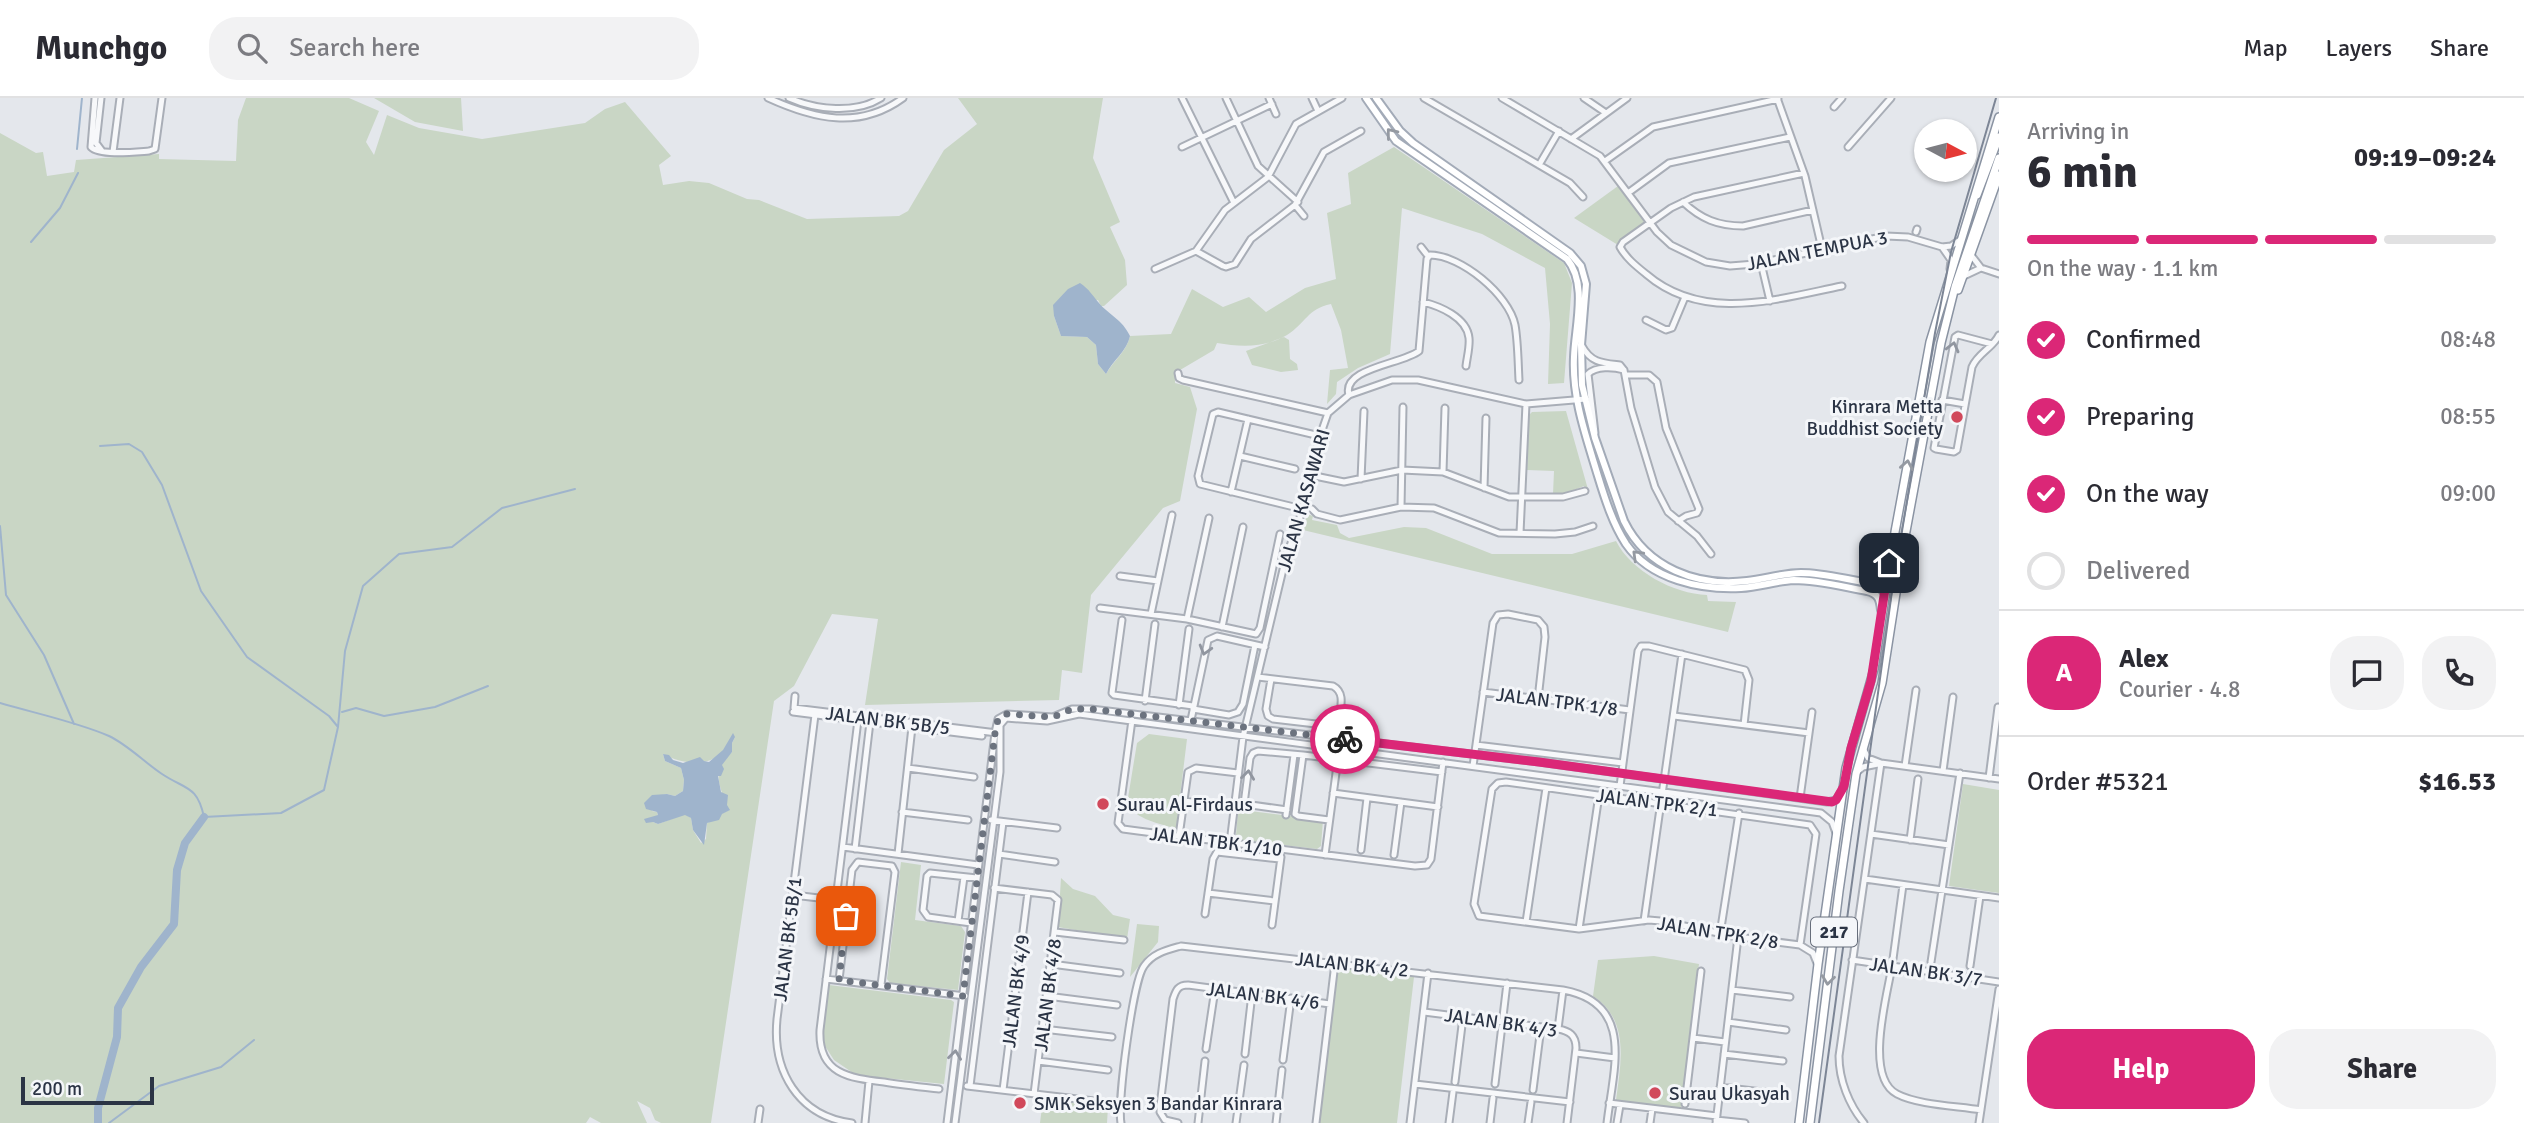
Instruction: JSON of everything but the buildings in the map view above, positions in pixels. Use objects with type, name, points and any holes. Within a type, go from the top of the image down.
[{"type":"highway","points":[[1974,201],[1999,117]]},
{"type":"highway","points":[[1951,306],[1997,154],[1999,137]]},
{"type":"highway","points":[[1974,201],[1997,154]]},
{"type":"highway","points":[[1951,306],[1999,175]]},
{"type":"highway","name":"217","points":[[1799,1123],[1818,964],[1851,748],[1871,681],[1889,563],[1930,342],[1974,201]]},
{"type":"highway","name":"217","points":[[1810,1123],[1856,774],[1882,682],[1932,386],[1951,306]]},
{"type":"highway","points":[[1810,1123],[1814,1095]]},
{"type":"main road","points":[[1366,98],[1396,141],[1567,259],[1573,267],[1578,284],[1573,379],[1576,400],[1608,508],[1627,545],[1649,566],[1692,585],[1748,588],[1792,580],[1875,582],[1889,563]]},
{"type":"main road","points":[[1376,98],[1400,131],[1413,143],[1575,258],[1585,274],[1581,370],[1586,399],[1595,438],[1617,506],[1630,534],[1661,565],[1694,579],[1747,581],[1802,573],[1875,593],[1881,603],[1881,620]]},
{"type":"street","points":[[98,98],[91,146],[95,151],[110,152],[155,149],[162,98]]},
{"type":"street","points":[[110,152],[120,98]]},
{"type":"street","points":[[768,98],[803,113],[846,118],[882,112],[903,98]]},
{"type":"street","points":[[789,98],[814,106],[841,107],[870,105],[881,98]]},
{"type":"street","points":[[841,107],[842,98]]},
{"type":"street","points":[[1182,98],[1234,203]]},
{"type":"street","points":[[1226,98],[1253,158],[1304,216]]},
{"type":"street","points":[[1312,98],[1318,111]]},
{"type":"street","points":[[1155,269],[1196,251],[1221,214],[1268,177],[1299,121],[1342,98]]},
{"type":"street","points":[[1424,98],[1570,183],[1583,197]]},
{"type":"street","name":"JALAN TEMPUA 3","points":[[1502,98],[1605,161],[1650,223],[1671,245],[1695,258],[1730,266],[1761,263],[1895,236],[1942,247]]},
{"type":"street","points":[[1584,98],[1606,113]]},
{"type":"street","points":[[1571,139],[1627,98]]},
{"type":"street","points":[[1834,107],[1842,98]]},
{"type":"street","points":[[1847,147],[1889,101],[1880,98]]},
{"type":"street","points":[[1605,161],[1653,127],[1777,99],[1804,173],[1822,249]]},
{"type":"street","points":[[1182,147],[1237,121],[1270,101],[1276,114]]},
{"type":"street","points":[[1196,251],[1223,266],[1231,267],[1251,239],[1296,204],[1324,152],[1361,131]]},
{"type":"street","points":[[1539,165],[1559,131]]},
{"type":"street","points":[[1628,193],[1669,163],[1790,136]]},
{"type":"street","points":[[1804,173],[1683,202],[1623,242],[1622,250],[1651,279],[1685,297],[1724,305],[1754,304],[1842,286]]},
{"type":"street","points":[[1683,202],[1709,221],[1732,226],[1743,226],[1813,210]]},
{"type":"street","points":[[1948,280],[1951,260],[1942,247],[1958,243],[1962,237]]},
{"type":"street","points":[[1349,395],[1349,383],[1360,374],[1407,359],[1419,351],[1428,256],[1421,247]]},
{"type":"street","points":[[1428,256],[1437,255],[1461,264],[1478,275],[1503,301],[1515,325],[1519,380]]},
{"type":"street","points":[[1971,255],[1981,268],[1999,274]]},
{"type":"street","points":[[1761,263],[1770,301]]},
{"type":"street","points":[[1964,276],[1981,268]]},
{"type":"street","points":[[1646,320],[1665,330],[1672,328],[1685,297]]},
{"type":"street","points":[[1423,302],[1448,311],[1465,328],[1469,339],[1466,366]]},
{"type":"street","points":[[1992,344],[1956,335],[1934,448],[1954,452],[1957,450],[1975,360],[1992,344],[1999,335]]},
{"type":"street","points":[[1581,345],[1591,359],[1620,365],[1648,466],[1668,512],[1697,536],[1711,554]]},
{"type":"street","points":[[1595,438],[1588,374],[1598,369],[1649,374],[1657,382],[1666,428],[1699,509],[1697,513],[1678,521]]},
{"type":"street","name":"JALAN KASAWARI","points":[[1230,843],[1243,737],[1279,588],[1328,414],[1349,395],[1374,385],[1406,379],[1526,404],[1586,399]]},
{"type":"street","points":[[1186,380],[1328,414]]},
{"type":"street","points":[[1932,386],[1935,394],[1942,400],[1965,404]]},
{"type":"street","points":[[1928,410],[1942,400]]},
{"type":"street","points":[[1520,533],[1526,404]]},
{"type":"street","points":[[1401,507],[1404,407]]},
{"type":"street","points":[[1443,472],[1445,408]]},
{"type":"street","points":[[1361,479],[1364,411]]},
{"type":"street","points":[[1294,507],[1200,484],[1198,475],[1213,414],[1218,412],[1320,436]]},
{"type":"street","points":[[1483,488],[1486,418]]},
{"type":"street","points":[[1231,492],[1248,419]]},
{"type":"street","points":[[1240,456],[1294,468]]},
{"type":"street","points":[[1310,475],[1335,482],[1402,470],[1443,472],[1503,496],[1563,497],[1586,491]]},
{"type":"street","points":[[1312,509],[1317,514],[1340,520],[1401,507],[1434,508],[1499,533],[1555,534],[1575,532],[1593,526]]},
{"type":"street","points":[[1151,614],[1172,515]]},
{"type":"street","points":[[1187,619],[1209,518]]},
{"type":"street","points":[[1223,627],[1243,527]]},
{"type":"street","points":[[1100,608],[1187,619],[1256,634],[1260,628],[1280,534]]},
{"type":"street","points":[[1120,576],[1158,581]]},
{"type":"street","points":[[1269,586],[1279,588]]},
{"type":"street","points":[[1473,766],[1493,624],[1498,615],[1508,614],[1538,620],[1544,627],[1538,699]]},
{"type":"street","points":[[1122,620],[1112,693],[1117,697],[1229,715],[1238,712],[1243,704],[1255,645]]},
{"type":"street","points":[[1145,701],[1155,624]]},
{"type":"street","points":[[1179,705],[1189,629]]},
{"type":"street","points":[[1191,720],[1208,640],[1217,636],[1265,647]]},
{"type":"street","points":[[1619,786],[1638,650],[1641,646],[1682,654],[1748,673],[1744,725]]},
{"type":"street","points":[[1644,921],[1682,654]]},
{"type":"street","points":[[1258,677],[1339,689],[1339,721],[1333,726],[1273,719],[1268,716],[1266,709],[1271,679]]},
{"type":"street","points":[[1905,766],[1916,690]]},
{"type":"street","name":"JALAN TPK 1/8","points":[[1483,692],[1630,709]]},
{"type":"street","name":"JALAN BK 5B/5","points":[[795,696],[794,708],[998,733]]},
{"type":"street","points":[[1943,771],[1953,697]]},
{"type":"street","points":[[1989,778],[1998,707]]},
{"type":"street","points":[[947,1123],[998,719],[1007,714],[1053,717],[1077,708],[1622,774],[1664,786],[1822,813],[1832,822],[1837,836]]},
{"type":"street","name":"JALAN BK 5B/5","points":[[793,712],[982,736]]},
{"type":"street","points":[[1800,798],[1812,712]]},
{"type":"street","points":[[955,1123],[1002,756],[998,733],[1003,721],[1011,718],[1047,722],[1079,714],[1619,786],[1664,786],[1832,802],[1844,786]]},
{"type":"street","name":"JALAN TBK 1/10","points":[[1133,714],[1118,823],[1120,827],[1415,866],[1427,865],[1431,859],[1438,807]]},
{"type":"street","name":"JALAN BK 5B/1","points":[[815,715],[776,1026],[777,1055],[789,1083],[810,1107],[828,1117],[852,1123]]},
{"type":"street","points":[[1674,716],[1809,733]]},
{"type":"street","points":[[858,720],[820,1030],[821,1049],[836,1071],[851,1078],[939,1089]]},
{"type":"street","points":[[855,849],[870,722]]},
{"type":"street","points":[[898,853],[912,727]]},
{"type":"street","points":[[1476,744],[1623,763]]},
{"type":"street","points":[[1863,746],[1868,758],[1881,763],[1999,779]]},
{"type":"street","points":[[1244,804],[1250,758],[1258,751],[1312,755],[1442,772]]},
{"type":"street","points":[[1234,803],[1286,812],[1294,755]]},
{"type":"street","points":[[1303,755],[1295,814],[1329,820]]},
{"type":"street","points":[[1325,855],[1338,758]]},
{"type":"street","points":[[1333,793],[1438,807],[1443,762]]},
{"type":"street","points":[[1856,774],[1863,767],[1881,763]]},
{"type":"street","points":[[1864,1123],[1846,1092],[1839,1066],[1881,763]]},
{"type":"street","points":[[908,768],[974,777]]},
{"type":"street","points":[[1180,836],[1190,769],[1238,773]]},
{"type":"street","points":[[1931,962],[1959,773]]},
{"type":"street","points":[[1910,840],[1919,779]]},
{"type":"street","name":"JALAN TPK 2/1","points":[[1483,917],[1476,913],[1474,904],[1490,795],[1494,786],[1506,782],[1810,825],[1816,834],[1800,945]]},
{"type":"street","points":[[1526,922],[1546,788]]},
{"type":"street","points":[[1580,929],[1599,795]]},
{"type":"street","points":[[1360,850],[1367,798]]},
{"type":"street","points":[[1184,801],[1224,806]]},
{"type":"street","points":[[1394,855],[1401,802]]},
{"type":"street","points":[[902,812],[968,820]]},
{"type":"street","points":[[1720,934],[1739,813]]},
{"type":"street","points":[[985,820],[1057,828]]},
{"type":"street","points":[[970,1086],[1003,822]]},
{"type":"street","points":[[1871,834],[1949,845]]},
{"type":"street","points":[[843,847],[988,866]]},
{"type":"street","points":[[1272,925],[1281,850]]},
{"type":"street","points":[[1205,914],[1213,856],[1217,852],[1280,859]]},
{"type":"street","points":[[999,854],[1055,862]]},
{"type":"street","points":[[839,980],[852,870],[858,862],[874,862],[892,866],[895,872],[881,985]]},
{"type":"street","points":[[971,923],[926,916],[923,913],[923,903],[927,876],[930,873],[976,878]]},
{"type":"street","points":[[958,921],[964,877]]},
{"type":"street","points":[[1865,879],[1999,898]]},
{"type":"street","points":[[1903,885],[1879,1050],[1883,1080],[1892,1091],[1905,1097],[1981,1110]]},
{"type":"street","points":[[994,888],[1028,892]]},
{"type":"street","name":"JALAN BK 4/8","points":[[1028,892],[1056,896],[1059,903],[1034,1094]]},
{"type":"street","name":"JALAN BK 4/9","points":[[1003,1090],[1028,892]]},
{"type":"street","points":[[1208,892],[1275,901]]},
{"type":"street","points":[[793,895],[836,901]]},
{"type":"street","points":[[1970,966],[1979,896]]},
{"type":"street","name":"JALAN TPK 2/8","points":[[1483,917],[1580,929],[1660,921],[1720,934],[1800,945],[1813,953],[1818,964]]},
{"type":"street","points":[[1055,932],[1124,940]]},
{"type":"street","points":[[1716,1120],[1738,937]]},
{"type":"street","name":"JALAN BK 4/2","points":[[1121,1123],[1120,1104],[1136,983],[1146,962],[1159,952],[1184,946],[1428,973],[1584,995],[1602,1008],[1614,1031],[1615,1058],[1607,1123]]},
{"type":"street","name":"JALAN BK 3/7","points":[[1852,960],[1892,962],[1999,982]]},
{"type":"street","points":[[1316,1123],[1335,963]]},
{"type":"street","points":[[1051,964],[1120,973]]},
{"type":"street","points":[[1685,1104],[1701,971]]},
{"type":"street","points":[[1410,1123],[1428,973]]},
{"type":"street","points":[[826,979],[971,997]]},
{"type":"street","points":[[1494,1084],[1507,983]]},
{"type":"street","name":"JALAN BK 4/6","points":[[1178,1123],[1166,1120],[1160,1112],[1160,1106],[1175,993],[1182,985],[1330,1003]]},
{"type":"street","points":[[1206,1049],[1215,989]]},
{"type":"street","points":[[1979,1123],[1999,989]]},
{"type":"street","points":[[1558,1029],[1563,990]]},
{"type":"street","points":[[1732,990],[1790,997]]},
{"type":"street","points":[[1245,1054],[1252,994]]},
{"type":"street","points":[[1047,996],[1117,1005]]},
{"type":"street","points":[[1283,1060],[1291,999]]},
{"type":"street","name":"JALAN BK 4/3","points":[[1424,1012],[1558,1029],[1574,1037],[1576,1053],[1567,1123]]},
{"type":"street","points":[[1455,1082],[1463,1017]]},
{"type":"street","points":[[1728,1022],[1786,1030]]},
{"type":"street","points":[[1532,1090],[1541,1027]]},
{"type":"street","points":[[1043,1029],[1112,1037]]},
{"type":"street","points":[[1693,1038],[1726,1042]]},
{"type":"street","points":[[1576,1053],[1615,1058]]},
{"type":"street","points":[[1724,1054],[1783,1061]]},
{"type":"street","points":[[1198,1123],[1205,1060]]},
{"type":"street","points":[[1038,1061],[1108,1070]]},
{"type":"street","points":[[1236,1123],[1244,1065]]},
{"type":"street","points":[[1276,1123],[1282,1070]]},
{"type":"street","points":[[865,1123],[869,1080]]},
{"type":"street","points":[[952,1084],[1120,1104]]},
{"type":"street","points":[[1415,1084],[1570,1102]]},
{"type":"street","points":[[1720,1087],[1779,1094]]},
{"type":"street","points":[[1449,1123],[1453,1092]]},
{"type":"street","points":[[1490,1123],[1493,1098]]},
{"type":"street","points":[[1528,1123],[1531,1102]]},
{"type":"street","points":[[1609,1103],[1745,1123]]},
{"type":"street","points":[[1617,1123],[1620,1105]]},
{"type":"street","points":[[758,1123],[760,1109]]},
{"type":"street","points":[[1650,1123],[1652,1109]]},
{"type":"street","points":[[1684,1123],[1685,1113]]},
{"type":"green space","points":[[246,98],[349,98],[379,111],[366,142],[374,155],[387,115],[419,128],[482,139],[585,123],[605,109],[625,102],[671,156],[659,165],[663,185],[689,181],[709,183],[807,219],[899,216],[908,211],[944,150],[977,124],[958,98],[1103,98],[1093,158],[1120,222],[1110,227],[1125,260],[1127,285],[1104,306],[1101,306],[1098,300],[1054,316],[1061,336],[1087,337],[1096,345],[1098,364],[1106,374],[1130,336],[1171,334],[1192,289],[1223,307],[1249,297],[1266,312],[1305,288],[1336,279],[1327,213],[1351,204],[1348,173],[1394,147],[1564,263],[1572,283],[1564,383],[1548,384],[1550,324],[1545,268],[1482,234],[1402,208],[1390,354],[1358,368],[1337,382],[1336,394],[1327,404],[1330,370],[1348,368],[1341,330],[1331,304],[1317,309],[1279,339],[1253,345],[1217,343],[1214,350],[1175,373],[1175,383],[1190,387],[1197,409],[1180,501],[1163,508],[1091,595],[1082,673],[1062,670],[1059,700],[865,705],[878,619],[832,614],[794,686],[774,701],[711,1123],[661,1123],[655,1120],[650,1108],[637,1101],[647,1123],[601,1123],[590,1117],[586,1123],[0,1123],[0,133],[36,153],[43,152],[47,176],[74,172],[76,160],[159,154],[159,159],[236,161],[238,120]],"holes":[[[735,737],[732,752],[719,771],[721,790],[727,805],[716,819],[707,823],[706,839],[701,843],[693,830],[691,818],[685,814],[658,824],[653,822],[658,815],[652,811],[658,796],[675,796],[683,791],[681,768],[665,761],[663,754],[685,762],[700,763],[720,754]]]},
{"type":"green space","points":[[374,98],[461,98],[463,131],[415,122]]},
{"type":"green space","points":[[1618,186],[1645,223],[1618,245],[1574,218]]},
{"type":"green space","points":[[1284,337],[1289,340],[1290,359],[1297,364],[1298,370],[1281,372],[1252,365],[1246,351]]},
{"type":"green space","points":[[1566,411],[1589,493],[1587,494],[1584,486],[1564,494],[1553,494],[1554,471],[1527,470],[1529,415],[1532,412]]},
{"type":"green space","points":[[1307,514],[1313,516],[1312,520],[1337,525],[1340,533],[1349,538],[1404,527],[1426,528],[1492,554],[1572,554],[1616,541],[1632,562],[1655,579],[1694,594],[1707,595],[1708,601],[1736,602],[1728,632],[1303,530]]},
{"type":"green space","points":[[1149,734],[1187,739],[1176,829],[1136,814],[1127,804],[1137,743]]},
{"type":"green space","points":[[1963,784],[1999,790],[1999,893],[1949,886]]},
{"type":"green space","points":[[1242,810],[1323,820],[1321,846],[1317,849],[1239,840],[1236,835],[1238,812]]},
{"type":"green space","points":[[901,862],[921,865],[915,920],[961,926],[965,932],[958,990],[890,983],[887,979]]},
{"type":"green space","points":[[1061,878],[1073,889],[1095,896],[1113,915],[1130,919],[1127,939],[1058,927]]},
{"type":"green space","points":[[1137,924],[1159,926],[1158,942],[1130,977]]},
{"type":"green space","points":[[1654,956],[1699,964],[1681,1108],[1636,1107],[1616,1100],[1621,1057],[1618,1030],[1605,1006],[1593,996],[1598,960]]},
{"type":"green space","points":[[1338,967],[1414,977],[1397,1123],[1319,1123]]},
{"type":"green space","points":[[829,985],[954,1002],[944,1084],[856,1075],[834,1060],[825,1046],[823,1033]]},
{"type":"green space","points":[[1043,1099],[1108,1107],[1107,1123],[1040,1123]]},
{"type":"water","points":[[1080,283],[1123,325],[1130,336],[1106,374],[1098,364],[1096,345],[1087,337],[1061,336],[1054,316],[1053,305],[1068,289]]},
{"type":"water","points":[[733,733],[735,737],[732,752],[722,765],[724,769],[721,776],[718,776],[721,792],[728,795],[727,805],[730,810],[722,814],[719,820],[707,823],[704,845],[693,830],[691,818],[685,815],[658,824],[646,823],[644,819],[658,815],[657,812],[646,809],[644,803],[652,795],[675,796],[683,791],[681,768],[665,761],[663,754],[683,763],[700,757],[709,762],[723,750]]},
{"type":"waterway","points":[[77,149],[82,98]]},
{"type":"waterway","points":[[31,242],[60,208],[78,173]]},
{"type":"waterway","points":[[100,446],[129,444],[142,452],[162,485],[201,591],[247,657],[329,716],[338,727]]},
{"type":"waterway","points":[[0,703],[109,736],[194,794],[204,817],[281,813],[324,790],[338,727],[345,651],[363,586],[399,554],[452,547],[502,508],[575,489]]},
{"type":"waterway","points":[[0,526],[6,595],[44,655],[74,724]]},
{"type":"waterway","points":[[342,712],[356,708],[384,716],[435,707],[488,686]]},
{"type":"waterway","points":[[98,1123],[98,1108],[117,1037],[118,1008],[141,967],[174,924],[177,870],[185,843],[204,817]]},
{"type":"waterway","points":[[109,1123],[159,1086],[221,1067],[254,1040]]},
{"type":"tram line","points":[[1819,1123],[1892,591],[1935,333],[1951,252],[1996,98]]},
{"type":"way so far","points":[[846,916],[839,980],[963,996],[996,724],[1003,715],[1012,713],[1053,717],[1077,708],[1345,739]]},
{"type":"place","name":"Kinrara Metta Buddhist Society","points":[[1957,417]]},
{"type":"place","name":"Surau Al-Firdaus","points":[[1103,804]]},
{"type":"place","name":"Surau Ukasyah","points":[[1655,1093]]},
{"type":"place","name":"SMK Seksyen 3 Bandar Kinrara","points":[[1020,1103]]},
{"type":"route","points":[[1345,739],[1832,802],[1844,786],[1851,748],[1874,669],[1889,563]]}]
